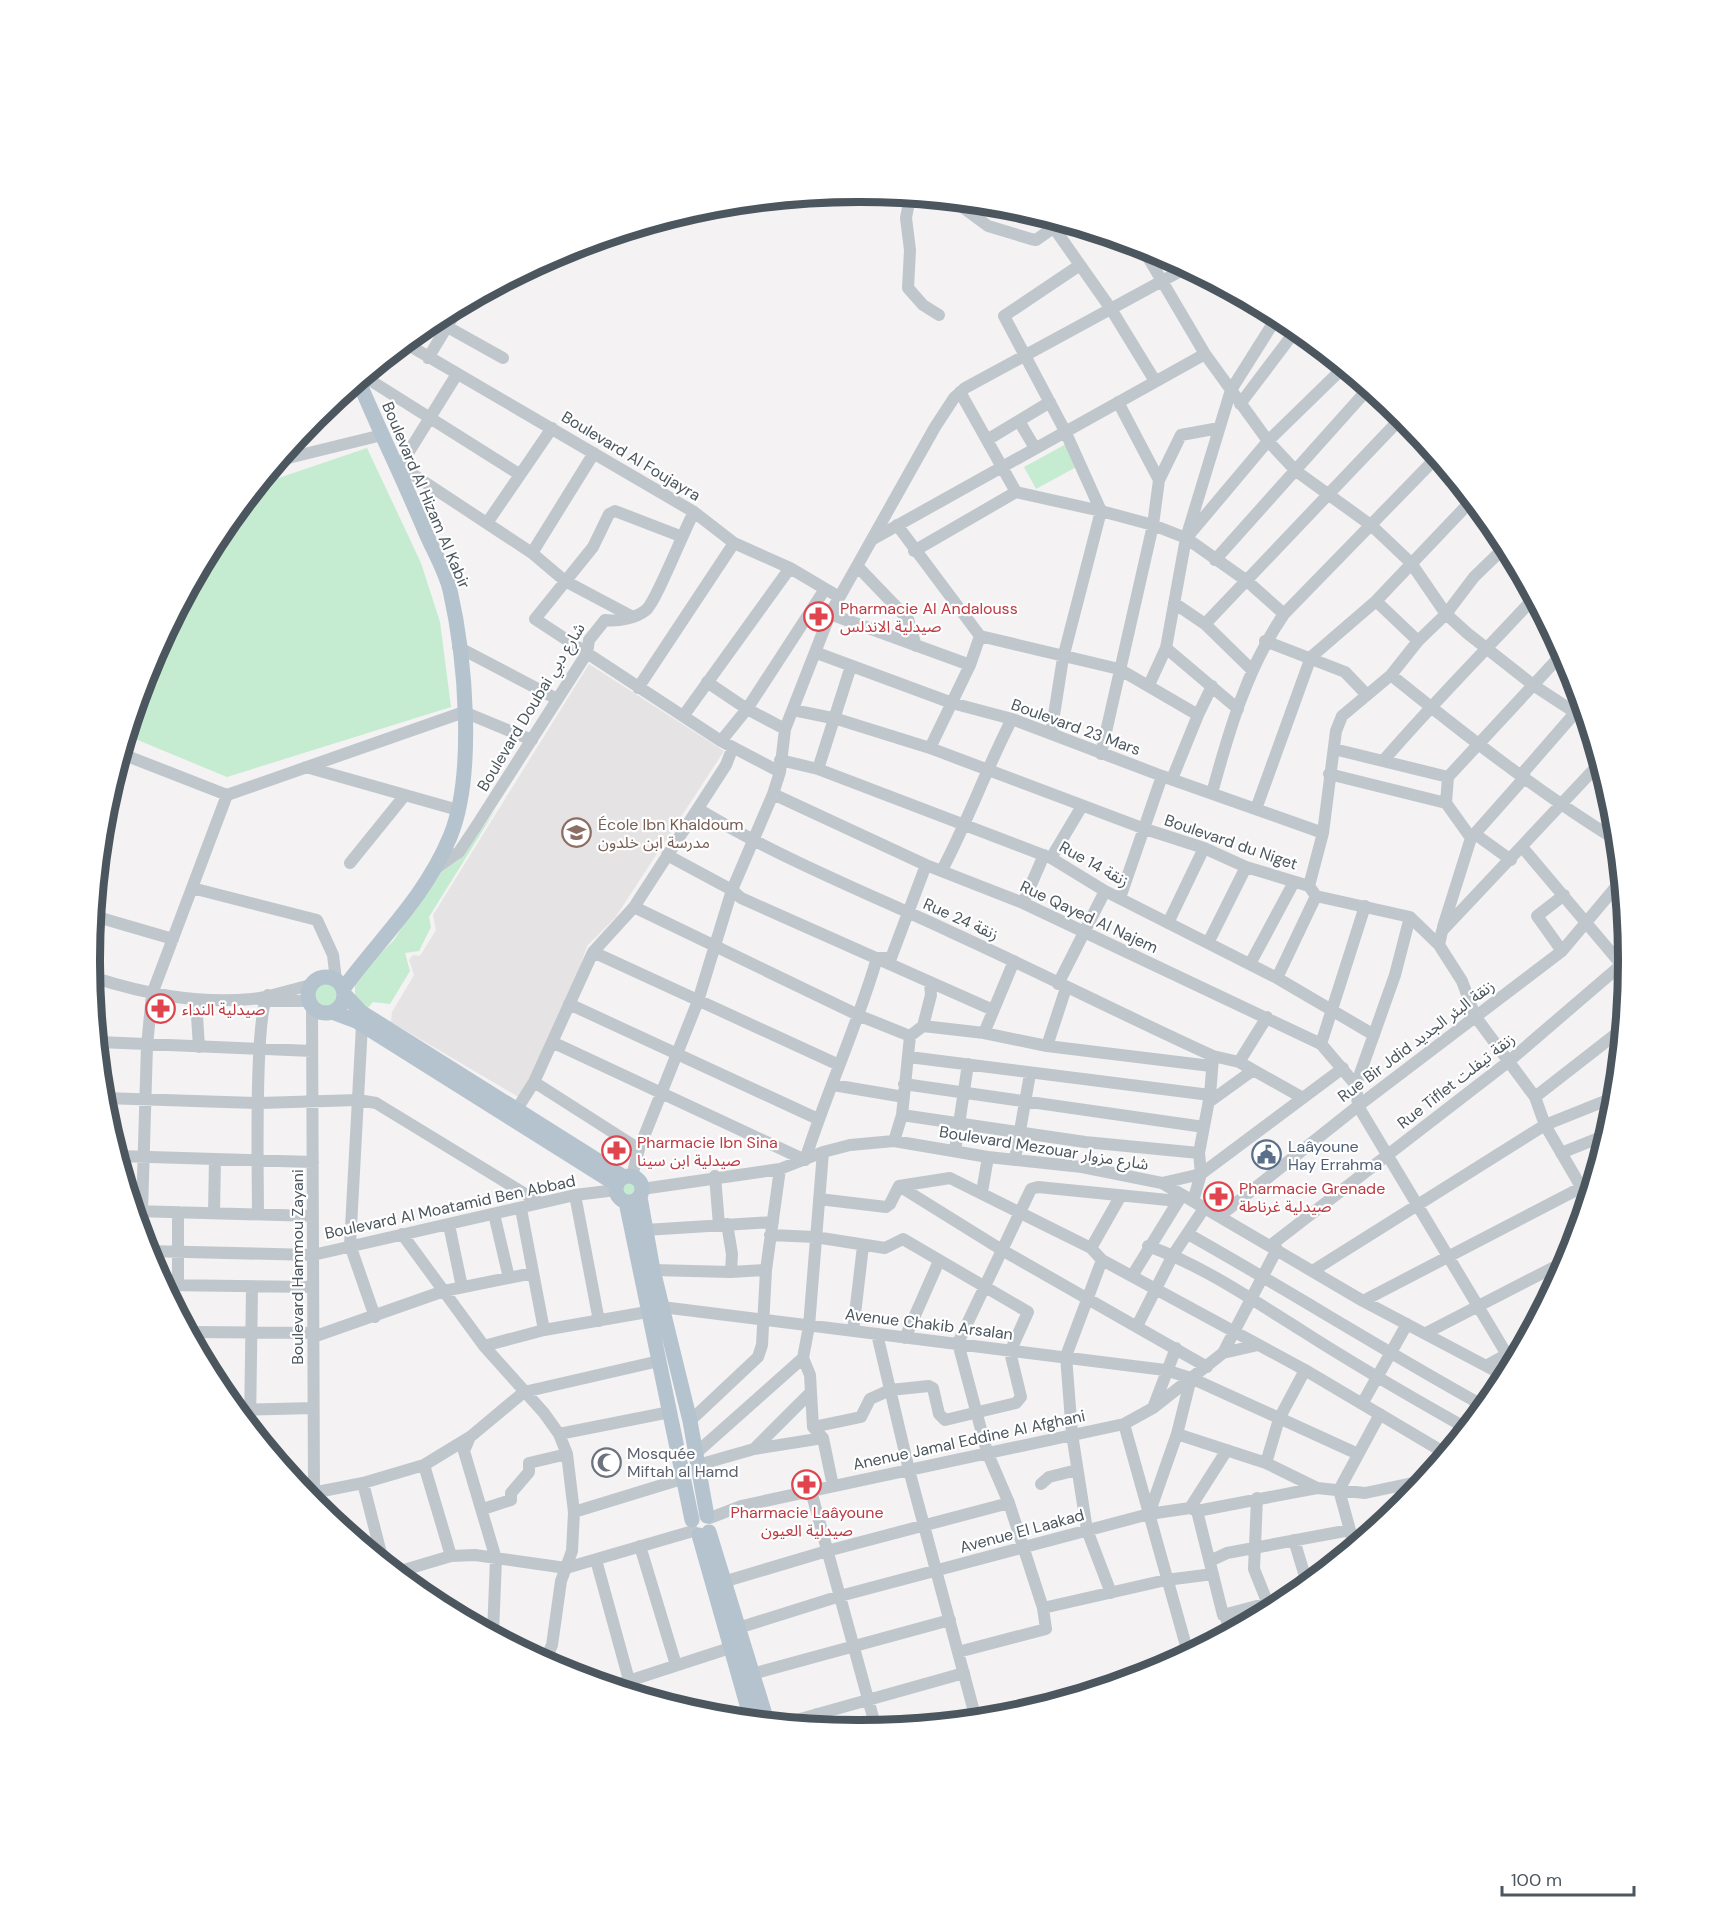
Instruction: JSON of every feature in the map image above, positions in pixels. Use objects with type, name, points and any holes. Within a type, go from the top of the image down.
[{"type":"main road","name":"Boulevard Al Hizam Al Kabir","points":[[318,1008],[341,1005],[337,982],[367,955],[417,898],[450,837],[463,784],[464,712],[450,588],[399,467],[381,435],[361,389]]},
{"type":"main road","points":[[622,1182],[517,1109],[361,1012],[337,982],[311,985],[318,1008],[362,1025],[622,1182],[639,1180],[636,1196],[655,1310],[690,1422],[697,1460],[702,1525],[730,1648],[749,1711]]},
{"type":"main road","points":[[622,1182],[620,1198],[636,1196]]},
{"type":"main road","points":[[636,1196],[653,1270],[659,1362],[685,1478],[723,1582],[765,1713]]},
{"type":"street","points":[[909,204],[906,218],[910,250],[908,288],[923,305],[939,315]]},
{"type":"street","points":[[967,210],[988,226],[1036,240],[1047,226]]},
{"type":"street","points":[[1053,228],[1111,309],[1155,381]]},
{"type":"street","points":[[1149,260],[1205,354],[1268,441],[1296,471],[1372,526],[1411,563],[1446,614],[1533,685],[1574,710]]},
{"type":"street","points":[[1051,734],[1063,658],[1101,511],[1065,431],[1004,316],[1080,265]]},
{"type":"street","points":[[622,1182],[639,1149],[662,1094],[698,1000],[732,890],[773,794],[780,766],[785,729],[817,653],[830,614],[935,427],[960,392],[1177,273]]},
{"type":"street","points":[[428,357],[451,322]]},
{"type":"street","points":[[1149,685],[1166,648],[1186,538],[1231,390],[1273,325]]},
{"type":"street","points":[[445,326],[503,358]]},
{"type":"street","points":[[1240,404],[1290,337]]},
{"type":"street","name":"Boulevard Al Foujayra","points":[[413,348],[694,512],[734,543],[790,568],[839,597]]},
{"type":"street","points":[[872,539],[1205,354]]},
{"type":"street","points":[[456,374],[399,467],[532,553],[565,581],[631,616]]},
{"type":"street","points":[[1186,538],[1268,441],[1338,374]]},
{"type":"street","points":[[371,381],[519,474]]},
{"type":"street","points":[[960,392],[1016,492]]},
{"type":"street","points":[[1215,560],[1363,395]]},
{"type":"street","points":[[987,440],[1050,402]]},
{"type":"street","points":[[1118,402],[1159,480]]},
{"type":"street","points":[[1019,421],[1035,448]]},
{"type":"street","points":[[1205,624],[1395,425]]},
{"type":"street","points":[[487,523],[552,428]]},
{"type":"street","points":[[1101,754],[1154,525],[1159,480],[1181,435],[1219,428]]},
{"type":"street","points":[[293,457],[381,435]]},
{"type":"street","points":[[532,553],[594,453]]},
{"type":"street","points":[[1212,793],[1238,709],[1265,641],[1284,614],[1431,463]]},
{"type":"street","points":[[914,551],[1016,492],[1154,525],[1186,538],[1247,582],[1284,614]]},
{"type":"street","points":[[1256,809],[1311,657],[1376,601],[1466,506]]},
{"type":"street","points":[[565,581],[593,547],[609,514],[615,511],[680,536]]},
{"type":"street","name":"Boulevard Doubai شارع دبي","points":[[432,870],[459,852],[587,653],[589,640],[605,620],[620,620],[645,611],[654,600],[680,536],[694,512]]},
{"type":"street","points":[[897,525],[914,551],[980,636],[1063,658],[1119,669],[1198,715]]},
{"type":"street","points":[[638,688],[734,543]]},
{"type":"street","points":[[1277,978],[1313,891],[1336,731],[1342,716],[1391,675],[1418,640],[1446,614],[1474,577],[1498,553]]},
{"type":"street","points":[[857,566],[908,619],[916,646]]},
{"type":"street","points":[[684,716],[790,568]]},
{"type":"street","name":"Rue 14 زنقة","points":[[565,581],[535,619],[721,741],[780,766],[818,769],[966,823],[1048,856],[1105,891],[1209,941],[1277,978],[1374,1035]]},
{"type":"street","points":[[721,741],[747,709],[825,589]]},
{"type":"street","points":[[1376,601],[1418,640]]},
{"type":"street","points":[[1174,603],[1205,624],[1252,670]]},
{"type":"street","points":[[1383,761],[1430,706],[1527,604]]},
{"type":"street","points":[[830,614],[970,665]]},
{"type":"street","points":[[930,748],[970,665],[980,636]]},
{"type":"street","points":[[1265,641],[1345,672],[1367,695]]},
{"type":"street","points":[[458,647],[557,699]]},
{"type":"street","points":[[1166,648],[1238,709]]},
{"type":"street","name":"Boulevard 23 Mars","points":[[817,653],[952,703],[1012,719],[1101,754],[1323,833]]},
{"type":"street","points":[[1446,803],[1448,777],[1476,744],[1555,661]]},
{"type":"street","points":[[818,769],[837,719],[851,666]]},
{"type":"street","points":[[1391,675],[1476,744],[1523,776],[1561,806],[1606,834]]},
{"type":"street","points":[[707,682],[747,709],[785,729]]},
{"type":"street","points":[[1120,898],[1167,778],[1212,686]]},
{"type":"street","name":"Boulevard du Niget","points":[[793,710],[837,719],[930,748],[1145,830],[1204,848],[1246,867],[1294,882],[1313,891],[1410,917]]},
{"type":"street","points":[[129,757],[227,795],[464,712],[532,740]]},
{"type":"street","points":[[1439,945],[1473,836],[1577,717]]},
{"type":"street","points":[[942,870],[966,823],[986,770],[1012,719]]},
{"type":"street","points":[[517,1109],[534,1082],[593,952],[634,907],[726,765],[734,747]]},
{"type":"street","points":[[1334,749],[1448,777]]},
{"type":"street","points":[[306,767],[458,810]]},
{"type":"street","points":[[1442,931],[1523,848],[1593,770]]},
{"type":"street","points":[[1329,774],[1446,803],[1473,836],[1510,860]]},
{"type":"street","name":"Rue Qayed Al Najem","points":[[773,794],[926,865],[1023,903],[1177,978],[1267,1017],[1321,1044],[1356,1085]]},
{"type":"street","points":[[139,1199],[152,994],[227,795]]},
{"type":"street","points":[[350,863],[405,795]]},
{"type":"street","points":[[1023,903],[1048,856],[1082,806]]},
{"type":"street","name":"Rue 24 زنقة","points":[[698,809],[752,842],[1014,961],[1212,1061]]},
{"type":"street","points":[[1168,923],[1204,848]]},
{"type":"street","points":[[1523,848],[1564,895],[1586,926],[1618,957]]},
{"type":"street","points":[[667,855],[732,890],[741,898],[930,984],[993,1010]]},
{"type":"street","points":[[877,958],[891,958],[926,865]]},
{"type":"street","points":[[1209,941],[1246,867]]},
{"type":"street","points":[[1250,964],[1294,882]]},
{"type":"street","points":[[192,888],[317,920],[333,956],[337,982]]},
{"type":"street","name":"Rue Bir Jdid زنقة البئر الجديد","points":[[1221,1215],[1358,1106],[1562,951],[1586,926],[1614,890]]},
{"type":"street","points":[[1047,1046],[1062,986],[1105,891]]},
{"type":"street","points":[[1562,951],[1538,916],[1564,895]]},
{"type":"street","points":[[1321,1044],[1365,906]]},
{"type":"street","points":[[634,907],[860,1016],[910,1035]]},
{"type":"street","points":[[1507,1355],[1358,1106],[1356,1085],[1395,975],[1410,917],[1439,945],[1462,981],[1475,1016],[1534,1097],[1545,1125],[1583,1185]]},
{"type":"street","points":[[102,918],[173,939]]},
{"type":"street","points":[[593,952],[839,1065]]},
{"type":"street","points":[[552,1042],[805,1160],[818,1119],[860,1016],[877,958]]},
{"type":"street","points":[[984,1033],[1014,961]]},
{"type":"street","name":"Rue Tiflet زنقة تيفلت","points":[[1274,1247],[1387,1155],[1508,1062],[1618,972]]},
{"type":"street","points":[[101,980],[152,994],[196,1001],[262,998],[311,985]]},
{"type":"street","points":[[910,1035],[923,1026],[931,995],[930,984]]},
{"type":"street","points":[[262,998],[318,1008]]},
{"type":"street","points":[[258,1214],[262,998]]},
{"type":"street","points":[[196,1001],[199,1047]]},
{"type":"street","points":[[569,1004],[818,1119]]},
{"type":"street","name":"Boulevard Hammou Zayani","points":[[312,1486],[312,1051],[318,1008]]},
{"type":"street","points":[[1239,1062],[1267,1017]]},
{"type":"street","points":[[362,1025],[350,1245],[375,1317]]},
{"type":"street","points":[[923,1026],[984,1033],[1047,1046],[1239,1062],[1304,1098]]},
{"type":"street","points":[[894,1141],[902,1115],[910,1035]]},
{"type":"street","points":[[1534,1097],[1613,1036]]},
{"type":"street","points":[[106,1047],[261,1048],[312,1051]]},
{"type":"street","points":[[909,1058],[968,1064],[1209,1098],[1252,1071]]},
{"type":"street","points":[[1137,1326],[1173,1255],[1188,1234],[1190,1201],[1201,1174],[1199,1154],[1209,1098],[1212,1061]]},
{"type":"street","points":[[955,1151],[968,1064]]},
{"type":"street","points":[[1161,1183],[1201,1174],[1343,1068]]},
{"type":"street","points":[[1015,1159],[1030,1074]]},
{"type":"street","points":[[534,1082],[639,1149]]},
{"type":"street","points":[[833,1086],[963,1094],[1204,1127]]},
{"type":"street","points":[[113,1098],[313,1104],[358,1100],[381,1106],[540,1203]]},
{"type":"street","points":[[1314,1270],[1545,1125],[1604,1101]]},
{"type":"street","points":[[902,1115],[1199,1154]]},
{"type":"street","points":[[1562,1153],[1596,1139]]},
{"type":"street","name":"Boulevard Mezouar شارع مزوار","points":[[636,1196],[715,1176],[780,1169],[822,1152],[850,1145],[894,1141],[988,1157],[1082,1167],[1161,1183],[1190,1201],[1221,1215],[1364,1301],[1497,1371]]},
{"type":"street","points":[[822,1152],[809,1326],[803,1358],[810,1376],[813,1427],[823,1438],[833,1486]]},
{"type":"street","points":[[126,1156],[313,1162]]},
{"type":"street","points":[[982,1192],[988,1157]]},
{"type":"street","points":[[214,1213],[216,1159]]},
{"type":"street","points":[[690,1422],[758,1357],[762,1345],[766,1270],[780,1169]]},
{"type":"street","points":[[715,1176],[723,1224],[732,1254],[731,1272]]},
{"type":"street","points":[[899,1186],[950,1178],[982,1192],[1091,1248],[1102,1260],[1305,1370],[1439,1449]]},
{"type":"street","name":"Boulevard Al Moatamid Ben Abbad","points":[[158,1251],[313,1254],[521,1209],[622,1182]]},
{"type":"street","points":[[819,1199],[886,1207],[890,1204],[899,1186]]},
{"type":"street","points":[[899,1186],[1002,1250],[1207,1367]]},
{"type":"street","points":[[958,1652],[1044,1631],[1047,1625],[1009,1503],[987,1452],[958,1343],[1031,1189],[1038,1187],[1119,1197],[1190,1201]]},
{"type":"street","points":[[1364,1301],[1448,1256],[1581,1191]]},
{"type":"street","points":[[575,1195],[599,1321]]},
{"type":"street","points":[[1091,1248],[1119,1197]]},
{"type":"street","points":[[1132,1276],[1148,1246],[1190,1201]]},
{"type":"street","points":[[521,1209],[544,1330]]},
{"type":"street","points":[[143,1211],[313,1216]]},
{"type":"street","points":[[178,1212],[178,1286]]},
{"type":"street","points":[[494,1214],[509,1278]]},
{"type":"street","points":[[645,1230],[723,1224],[772,1228],[862,1246],[885,1248],[903,1239],[1028,1312],[1010,1352],[1020,1400],[945,1419],[939,1414],[933,1388],[929,1386],[890,1390],[870,1399],[861,1417],[813,1427]]},
{"type":"street","points":[[448,1225],[462,1287]]},
{"type":"street","points":[[402,1234],[484,1346],[544,1413],[559,1434],[567,1454],[574,1512],[572,1551],[561,1581],[552,1645],[549,1653]]},
{"type":"street","points":[[1188,1234],[1263,1276],[1390,1354],[1476,1402]]},
{"type":"street","points":[[853,1330],[862,1246]]},
{"type":"street","points":[[1148,1246],[1173,1255],[1251,1299],[1377,1378],[1460,1424]]},
{"type":"street","points":[[1221,1355],[1263,1276],[1274,1247]]},
{"type":"street","points":[[1102,1260],[1066,1356],[1072,1434],[1087,1530],[1111,1593]]},
{"type":"street","points":[[905,1338],[939,1261]]},
{"type":"street","points":[[1426,1333],[1552,1268]]},
{"type":"street","points":[[653,1270],[731,1272],[766,1270]]},
{"type":"street","points":[[198,1332],[313,1335],[375,1317],[444,1291],[533,1273]]},
{"type":"street","points":[[174,1286],[313,1287]]},
{"type":"street","points":[[245,1405],[251,1332],[252,1288]]},
{"type":"street","name":"Avenue Chakib Arsalan","points":[[484,1346],[544,1330],[655,1310],[853,1330],[1010,1352],[1066,1356],[1166,1370],[1191,1378],[1358,1454]]},
{"type":"street","points":[[1362,1404],[1407,1324]]},
{"type":"street","points":[[877,1334],[909,1470],[974,1710]]},
{"type":"street","points":[[1221,1355],[1257,1345]]},
{"type":"street","points":[[1153,1408],[1176,1348]]},
{"type":"street","name":"Anenue Jamal Eddine Al Afghani","points":[[566,1568],[702,1525],[741,1506],[1124,1424],[1153,1408],[1221,1355]]},
{"type":"street","points":[[697,1460],[803,1358]]},
{"type":"street","points":[[1486,1365],[1504,1360]]},
{"type":"street","points":[[321,1495],[424,1465],[470,1437],[524,1392],[659,1362]]},
{"type":"street","points":[[1266,1462],[1279,1419],[1305,1370]]},
{"type":"street","points":[[1149,1514],[1177,1434],[1191,1378]]},
{"type":"street","points":[[754,1449],[810,1393]]},
{"type":"street","points":[[248,1411],[314,1407]]},
{"type":"street","points":[[559,1434],[670,1412]]},
{"type":"street","points":[[1352,1537],[1339,1490],[1380,1414]]},
{"type":"street","points":[[1124,1424],[1186,1645]]},
{"type":"street","points":[[1177,1434],[1266,1462],[1317,1488],[1365,1493],[1400,1492]]},
{"type":"street","points":[[470,1437],[464,1451],[496,1559],[493,1625]]},
{"type":"street","points":[[697,1460],[823,1438]]},
{"type":"street","points":[[1227,1450],[1194,1510],[1210,1561],[1223,1615],[1227,1624]]},
{"type":"street","points":[[483,1509],[511,1500],[511,1493],[529,1472],[529,1463],[567,1454]]},
{"type":"street","points":[[424,1465],[451,1556]]},
{"type":"street","points":[[1041,1484],[1049,1477],[1077,1470]]},
{"type":"street","points":[[574,1512],[685,1478]]},
{"type":"street","points":[[363,1483],[380,1549]]},
{"type":"street","name":"Avenue El Laakad","points":[[738,1628],[840,1596],[1149,1514],[1194,1510],[1317,1488]]},
{"type":"street","points":[[811,1491],[874,1719]]},
{"type":"street","points":[[1257,1498],[1254,1569],[1266,1600]]},
{"type":"street","points":[[723,1582],[827,1551],[1009,1503]]},
{"type":"street","points":[[1210,1561],[1227,1553],[1294,1540],[1351,1538]]},
{"type":"street","points":[[1294,1540],[1304,1575]]},
{"type":"street","points":[[640,1546],[676,1665]]},
{"type":"street","points":[[406,1569],[451,1556],[488,1555],[496,1559],[566,1568]]},
{"type":"street","points":[[596,1560],[629,1680]]},
{"type":"street","points":[[1043,1608],[1166,1580],[1213,1574]]},
{"type":"street","points":[[1223,1615],[1251,1610]]},
{"type":"street","points":[[752,1674],[950,1620]]},
{"type":"street","points":[[624,1682],[730,1648]]},
{"type":"street","points":[[823,1719],[868,1700],[964,1673]]},
{"type":"shaded area","name":"École Ibn Khaldoum مدرسة ابن خلدون","points":[[589,664],[724,751],[615,918],[587,946],[562,1020],[522,1099],[391,1022],[392,1012],[414,975],[409,960],[413,955],[420,956],[436,930],[433,915]]},
{"type":"green space","points":[[1068,443],[1080,465],[1036,489],[1024,467]]},
{"type":"green space","points":[[367,448],[421,563],[440,622],[451,707],[227,777],[134,739],[158,671],[202,582],[228,540],[273,480]]},
{"type":"green space","points":[[496,809],[429,917],[431,927],[419,951],[405,953],[410,971],[390,1004],[373,1002],[367,1009],[355,997],[355,978],[394,940],[436,876],[460,859]]},
{"type":"green space","points":[[326,982],[335,986],[339,995],[335,1004],[326,1008],[317,1004],[313,995],[317,986]]},
{"type":"green space","points":[[630,1181],[636,1184],[639,1190],[636,1196],[630,1199],[624,1196],[621,1190],[624,1184]]},
{"type":"place","name":"Pharmacie Al Andalouss صيدلية الاندلس","points":[[819,617]]},
{"type":"place","name":"École Ibn Khaldoum مدرسة ابن خلدون","points":[[577,833]]},
{"type":"place","name":"صيدلية النداء","points":[[161,1009]]},
{"type":"place","name":"Pharmacie Ibn Sina صيدلية ابن سينا","points":[[616,1151]]},
{"type":"place","name":"Laâyoune Hay Errahma","points":[[1267,1155]]},
{"type":"place","name":"Pharmacie Grenade صيدلية غرناطة","points":[[1218,1197]]},
{"type":"place","name":"Mosquée Miftah al Hamd","points":[[606,1462]]},
{"type":"place","name":"Pharmacie Laâyoune صيدلية العيون","points":[[807,1484]]}]
